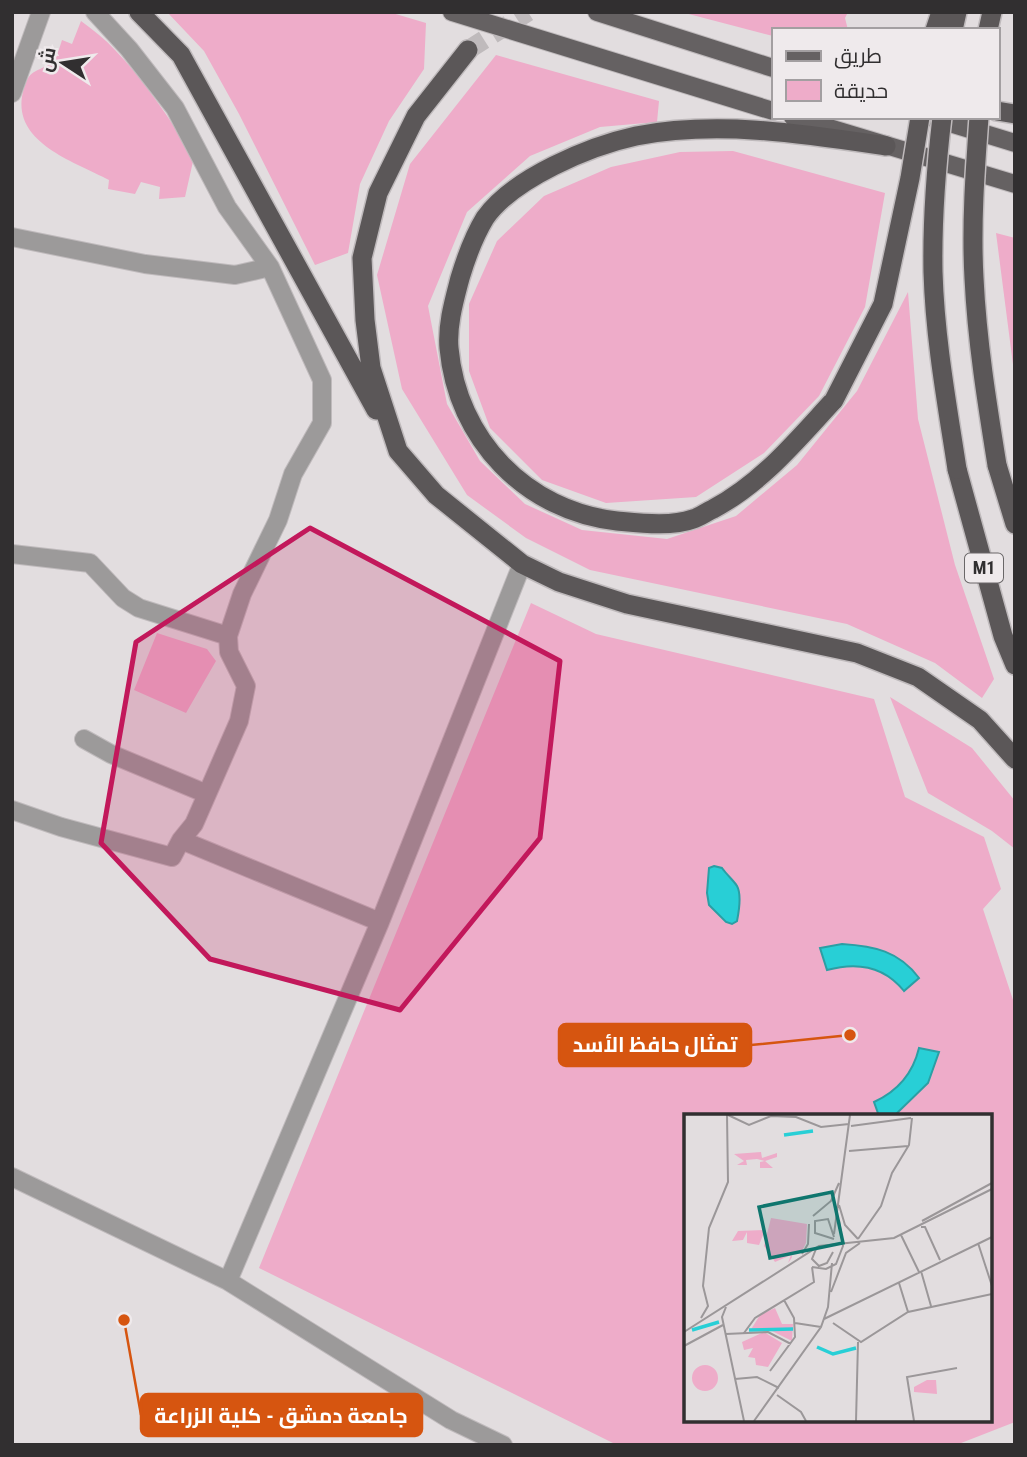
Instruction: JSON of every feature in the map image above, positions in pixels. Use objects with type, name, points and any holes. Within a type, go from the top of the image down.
[{"type":"highway","points":[[139,12],[181,55],[398,451],[436,495],[522,564],[559,582],[627,604],[857,653],[918,677],[980,720],[1015,758]]},
{"type":"highway","points":[[398,451],[372,368],[365,320],[362,258],[378,193],[416,116],[468,50]]},
{"type":"highway","points":[[886,146],[796,133],[739,130],[635,136],[556,164],[516,188],[486,218],[466,258],[452,306],[449,347],[461,403],[487,448],[520,484],[560,507],[602,519],[646,524],[692,520],[733,498],[774,466],[834,400],[883,304],[920,119]]},
{"type":"highway","name":"M1","points":[[942,119],[934,185],[933,273],[941,369],[957,470],[1003,636],[1015,665]]},
{"type":"highway","points":[[979,119],[974,191],[974,277],[980,360],[997,465],[1015,524]]},
{"type":"highway","points":[[997,465],[1015,490]]},
{"type":"main road","points":[[452,12],[772,111]]},
{"type":"main road","points":[[597,12],[772,68]]},
{"type":"main road","points":[[799,119],[1015,184]]},
{"type":"main road","points":[[937,119],[1015,143]]},
{"type":"street","points":[[12,93],[41,12]]},
{"type":"street","points":[[12,810],[61,827],[172,857],[194,824],[239,720],[246,686],[229,652],[228,636],[242,594],[278,520],[293,474],[322,423],[322,380],[270,267],[227,207],[175,108],[129,48],[95,12]]},
{"type":"street","points":[[12,237],[145,264],[235,275],[270,267]]},
{"type":"street","points":[[12,554],[90,563],[123,598],[139,608],[228,636]]},
{"type":"street","points":[[228,1281],[380,922],[522,564]]},
{"type":"street","points":[[83,739],[111,754],[207,794]]},
{"type":"street","points":[[181,840],[380,922]]},
{"type":"street","points":[[12,1177],[228,1281],[451,1420],[503,1445]]},
{"type":"highlighted area","points":[[310,528],[560,661],[540,838],[400,1010],[210,959],[101,843],[136,642]]},
{"type":"green space","points":[[167,12],[389,12],[426,23],[424,69],[389,121],[360,184],[348,253],[315,265],[204,51]]},
{"type":"green space","points":[[681,12],[848,12],[845,18],[848,28],[772,28],[772,36]]},
{"type":"green space","points":[[81,21],[107,42],[137,75],[194,157],[185,197],[159,199],[160,187],[141,182],[135,194],[108,189],[109,180],[58,154],[43,144],[31,131],[23,116],[22,99],[28,78],[54,60],[62,40],[72,44]]},
{"type":"green space","points":[[496,55],[659,101],[657,122],[600,127],[530,156],[467,212],[428,306],[447,404],[480,461],[525,504],[582,530],[667,539],[736,516],[797,465],[857,391],[908,292],[918,419],[955,565],[994,679],[982,698],[935,663],[847,624],[590,570],[526,538],[467,495],[402,389],[377,275],[410,164]]},
{"type":"green space","points":[[733,151],[885,193],[865,307],[819,396],[764,453],[696,497],[606,503],[542,480],[490,428],[469,371],[469,304],[497,241],[544,196],[611,167],[680,152]]},
{"type":"green space","points":[[996,233],[1015,238],[1015,380]]},
{"type":"green space","points":[[531,603],[596,634],[874,699],[905,797],[984,837],[1001,889],[983,909],[1015,1006],[1015,1422],[956,1445],[617,1445],[259,1268]]},
{"type":"green space","points":[[157,633],[207,649],[216,661],[186,713],[134,690]]},
{"type":"green space","points":[[890,697],[972,748],[1015,801],[1015,849],[992,831],[928,793]]},
{"type":"water","points":[[709,868],[722,868],[739,890],[738,917],[732,924],[726,922],[709,905]]},
{"type":"water","points":[[842,944],[865,946],[885,952],[903,962],[919,978],[904,991],[888,976],[869,968],[848,966],[827,970],[820,948]]},
{"type":"water","points":[[919,1048],[939,1052],[928,1083],[896,1114],[878,1114],[874,1102],[897,1087],[913,1065]]},
{"type":"tunnel","points":[[468,50],[528,12]]},
{"type":"place","name":"تمثال حافظ الأسد","points":[[850,1035]]},
{"type":"place","name":"جامعة دمشق - كلية الزراعة","points":[[124,1320]]}]
